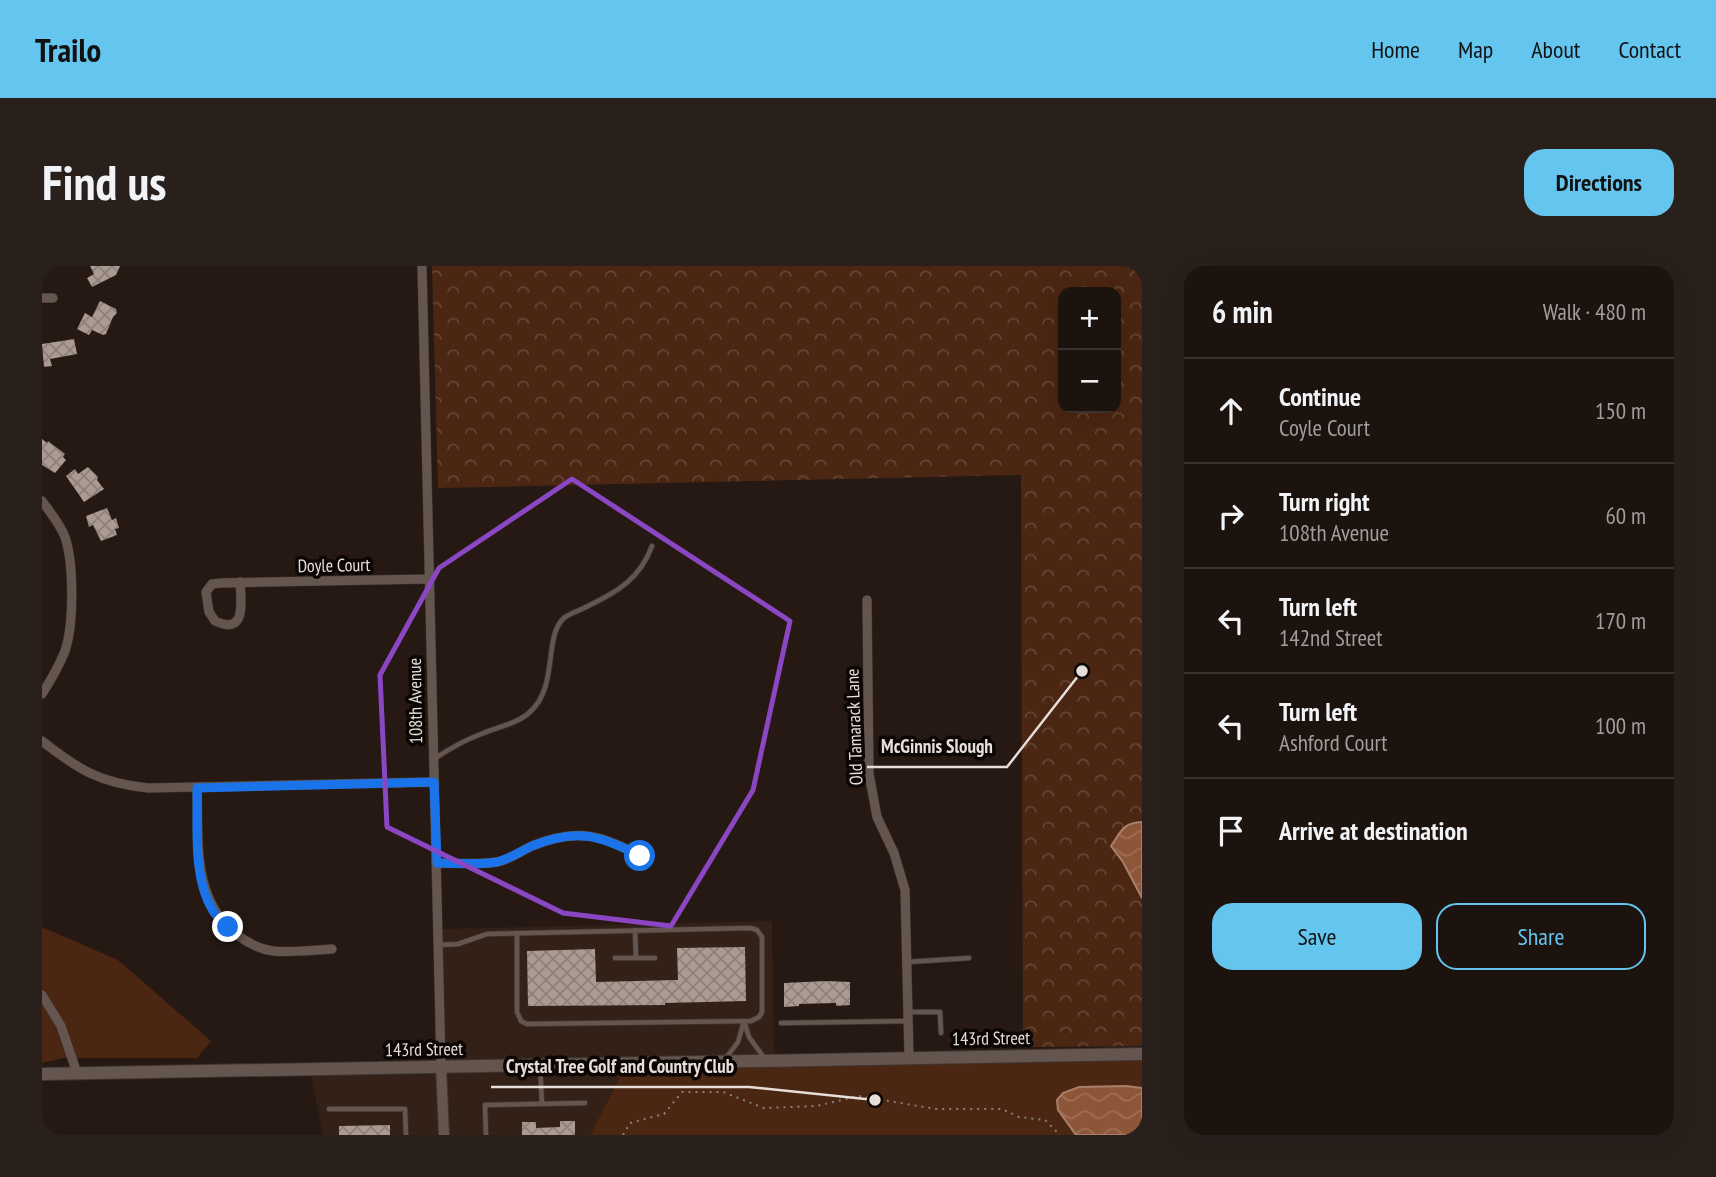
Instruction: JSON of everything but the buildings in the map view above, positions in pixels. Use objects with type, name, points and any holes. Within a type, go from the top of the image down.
[{"type":"main road","name":"143rd Street","points":[[42,1074],[1142,1054]]},
{"type":"street","name":"108th Avenue","points":[[422,266],[444,1135]]},
{"type":"street","points":[[42,298],[53,298]]},
{"type":"street","points":[[42,501],[65,538],[70,580],[70,619],[66,648],[56,672],[42,694]]},
{"type":"street","name":"Doyle Court","points":[[240,582],[240,618],[229,625],[215,621],[206,600],[208,587],[221,583],[240,582],[429,579]]},
{"type":"street","name":"Old Tamarack Lane","points":[[867,600],[869,774],[877,817],[894,853],[907,905],[909,1057]]},
{"type":"street","points":[[42,741],[73,765],[95,777],[120,785],[148,788],[434,782]]},
{"type":"street","points":[[197,788],[203,886],[213,910],[247,944],[273,951],[332,949]]},
{"type":"street","points":[[437,863],[477,864],[500,861],[553,837],[581,835],[612,841],[640,856]]},
{"type":"street","points":[[42,995],[61,1026],[77,1073]]},
{"type":"lane","points":[[433,759],[480,734],[531,712],[547,686],[553,640],[563,618],[617,592],[646,564],[652,546]]},
{"type":"lane","points":[[439,945],[458,944],[487,934],[517,933],[635,930],[757,930],[762,937],[762,1012],[751,1021],[527,1024],[521,1021],[517,1012],[517,933]]},
{"type":"lane","points":[[635,930],[636,958]]},
{"type":"lane","points":[[615,958],[655,958]]},
{"type":"lane","points":[[908,962],[969,958]]},
{"type":"lane","points":[[781,1023],[909,1017],[940,1012],[941,1033]]},
{"type":"lane","points":[[744,1021],[749,1037],[766,1060]]},
{"type":"lane","points":[[725,1061],[738,1042],[744,1021]]},
{"type":"lane","points":[[540,1065],[542,1104]]},
{"type":"lane","points":[[486,1135],[485,1105],[585,1103]]},
{"type":"lane","points":[[329,1110],[405,1109],[406,1135]]},
{"type":"path","points":[[623,1135],[636,1120],[664,1114],[682,1092],[712,1090],[731,1094],[764,1108],[816,1106],[859,1096],[936,1109],[1002,1109],[1019,1117],[1045,1120],[1060,1135]]},
{"type":"highlighted area","points":[[572,479],[790,621],[753,790],[671,926],[563,913],[387,827],[380,675],[439,568]]},
{"type":"shaded area","points":[[772,921],[774,1055],[444,1063],[442,929]]},
{"type":"shaded area","points":[[626,1066],[590,1135],[447,1135],[445,1070]]},
{"type":"shaded area","points":[[437,1070],[440,1135],[323,1135],[310,1072]]},
{"type":"green space","points":[[432,266],[1142,266],[1142,1046],[1023,1047],[1021,475],[438,488]]},
{"type":"green space","points":[[42,927],[118,960],[211,1041],[197,1058],[64,1058],[42,1063]]},
{"type":"green space","points":[[1142,1058],[1142,1135],[590,1135],[626,1066]]},
{"type":"water","points":[[1142,822],[1142,898],[1123,862],[1111,846],[1126,826]]},
{"type":"water","points":[[1079,1087],[1142,1088],[1142,1135],[1076,1135],[1058,1110],[1057,1100],[1063,1093]]},
{"type":"place","name":"McGinnis Slough","points":[[1082,671]]},
{"type":"place","name":"Crystal Tree Golf and Country Club","points":[[875,1100]]},
{"type":"route","points":[[228,927],[213,910],[203,886],[197,788],[434,782],[437,863],[477,864],[500,861],[553,837],[581,835],[612,841],[640,856]]}]
